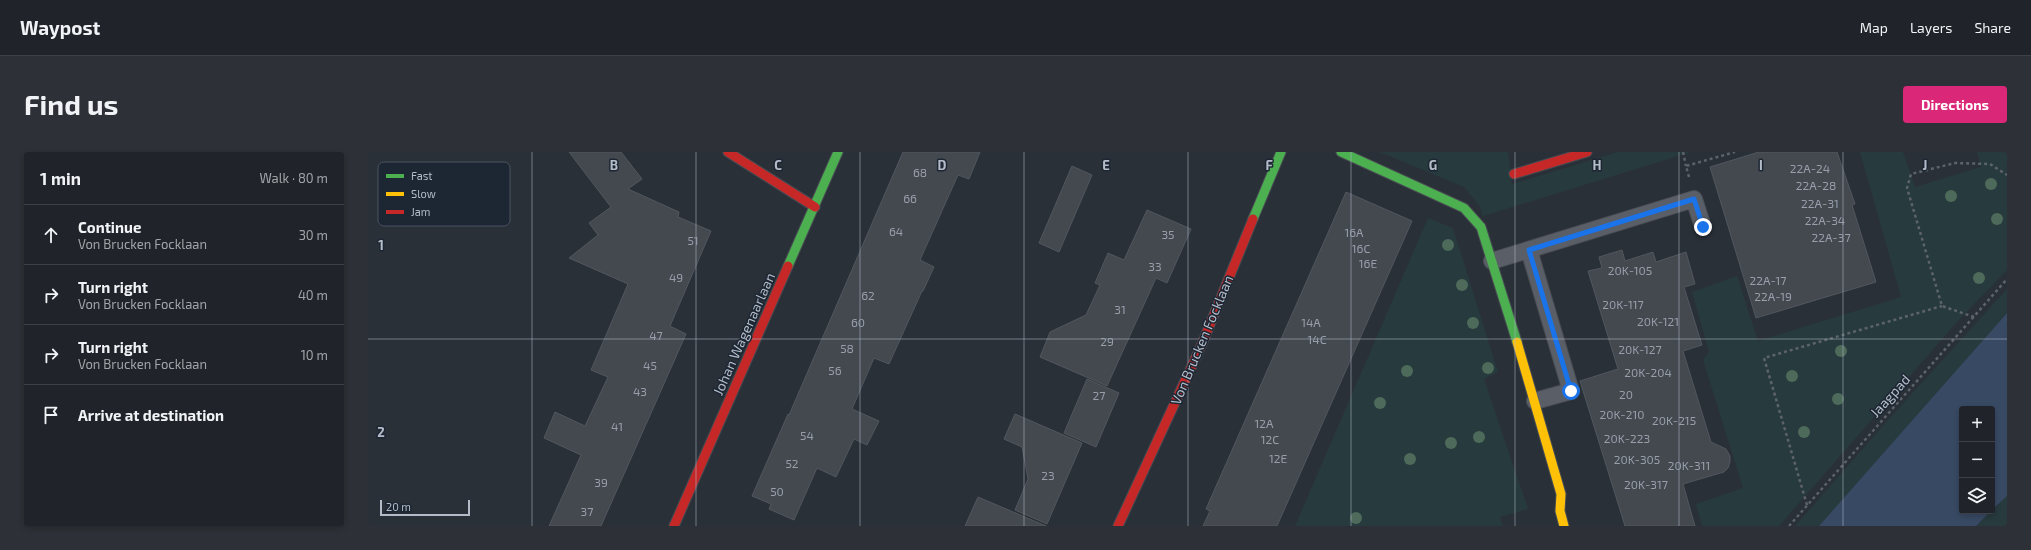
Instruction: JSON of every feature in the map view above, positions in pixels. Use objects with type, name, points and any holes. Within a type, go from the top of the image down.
[{"type":"street","points":[[728,152],[815,207]]},
{"type":"street","name":"Johan Wagenaarlaan","points":[[674,526],[838,152]]},
{"type":"street","name":"Von Brucken Focklaan","points":[[1118,526],[1202,344],[1281,152]]},
{"type":"street","points":[[1341,152],[1464,208],[1481,227],[1535,401],[1561,494],[1560,511],[1564,526]]},
{"type":"street","points":[[1514,174],[1587,152]]},
{"type":"lane","points":[[1492,261],[1694,199],[1703,227]]},
{"type":"lane","points":[[1529,250],[1571,391],[1535,401]]},
{"type":"path","points":[[1683,152],[1694,199]]},
{"type":"path","points":[[1686,166],[1736,152]]},
{"type":"path","points":[[1942,306],[1908,188],[1911,174],[1955,163],[1990,164],[2007,175]]},
{"type":"path","name":"Jaagpad","points":[[1790,526],[2007,279]]},
{"type":"path","points":[[1807,505],[1764,358],[1942,306],[1974,317]]},
{"type":"green space","points":[[1380,152],[1508,152],[1512,184],[1618,152],[1691,152],[1483,216],[1479,205],[1464,187]]},
{"type":"green space","points":[[1860,152],[1903,152],[1915,187],[1981,167],[1977,152],[2007,152],[2007,270],[1957,322],[1779,526],[1702,526],[1696,504],[1743,488],[1703,360],[1709,352],[1692,292],[1737,276],[1758,341],[1901,297]]},
{"type":"green space","points":[[1428,218],[1453,228],[1498,372],[1484,379],[1528,509],[1500,517],[1503,526],[1295,526]]},
{"type":"green space","points":[[2007,289],[2007,313],[1819,526],[1795,526],[1887,421]]},
{"type":"green space","points":[[2007,496],[2007,526],[1976,526],[1988,514],[1995,514],[1995,508]]},
{"type":"water","points":[[2007,313],[2007,496],[1995,507],[1995,406],[1959,406],[1959,514],[1988,514],[1976,526],[1819,526]]},
{"type":"building","points":[[569,152],[621,152],[642,179],[628,189],[679,212],[678,217],[711,231],[670,326],[686,334],[601,526],[549,526],[581,455],[544,438],[555,412],[585,426],[608,377],[591,370],[628,284],[569,258],[598,235],[589,223],[611,207]]},
{"type":"building","points":[[903,152],[980,152],[969,179],[958,175],[920,260],[934,267],[889,364],[874,358],[852,409],[879,421],[867,445],[854,439],[836,477],[817,468],[794,520],[769,509],[771,504],[752,496],[788,414],[789,415]]},
{"type":"building","points":[[1759,152],[1837,152],[1855,204],[1852,205],[1876,282],[1756,318],[1710,167]]},
{"type":"building","points":[[1072,166],[1092,175],[1059,252],[1039,243]]},
{"type":"building","points":[[1346,192],[1412,221],[1277,526],[1203,526],[1210,511],[1206,509]]},
{"type":"building","points":[[1147,210],[1191,229],[1167,283],[1156,278],[1107,386],[1040,357],[1050,332],[1086,315],[1100,285],[1095,283],[1108,253],[1124,260]]},
{"type":"building","points":[[1622,250],[1625,261],[1653,252],[1656,262],[1686,252],[1695,284],[1684,287],[1702,345],[1683,351],[1711,442],[1726,449],[1730,456],[1730,462],[1728,468],[1724,472],[1683,484],[1695,526],[1625,526],[1580,381],[1618,369],[1588,271],[1602,268],[1599,257]]},
{"type":"building","points":[[1087,379],[1119,393],[1096,447],[1064,433]]},
{"type":"building","points":[[1015,414],[1082,443],[1047,524],[1015,510],[1028,479],[1022,447],[1004,439]]},
{"type":"building","points":[[978,497],[1046,526],[965,526]]},
{"type":"traffic: fast","points":[[788,266],[838,152]]},
{"type":"traffic: fast","points":[[1253,219],[1281,152]]},
{"type":"traffic: fast","points":[[1341,152],[1464,208],[1481,227],[1517,342]]},
{"type":"traffic: slow","points":[[1517,342],[1561,494],[1560,511],[1564,526]]},
{"type":"traffic: jam","points":[[728,152],[815,207]]},
{"type":"traffic: jam","points":[[1514,174],[1587,152]]},
{"type":"traffic: jam","points":[[1118,526],[1202,344],[1253,219]]},
{"type":"traffic: jam","points":[[674,526],[788,266]]},
{"type":"route","points":[[1571,391],[1529,250],[1694,199],[1703,227]]}]
